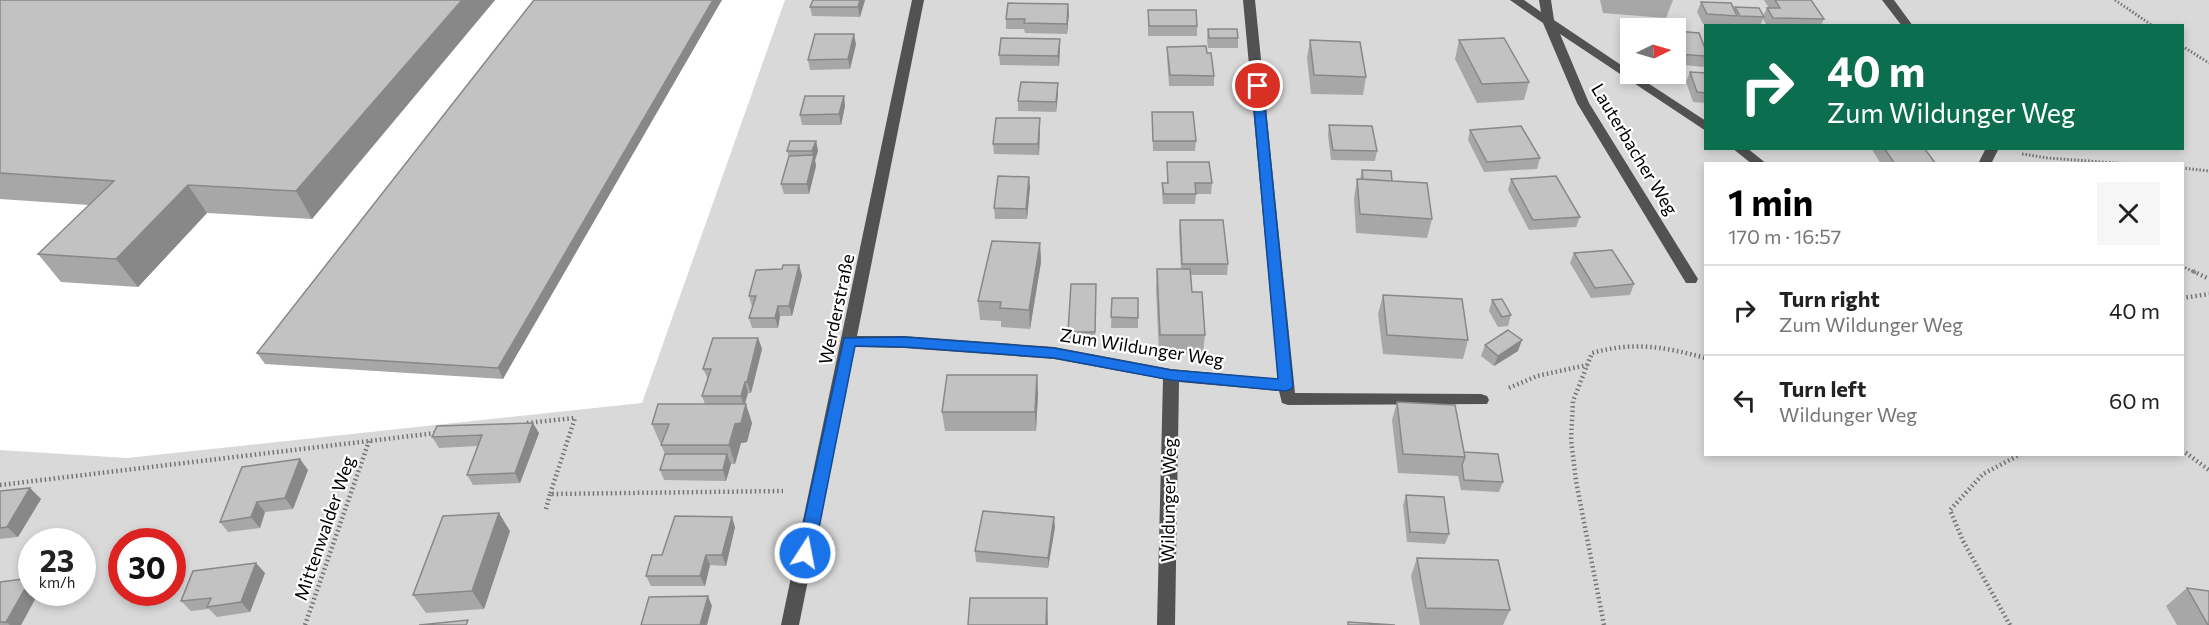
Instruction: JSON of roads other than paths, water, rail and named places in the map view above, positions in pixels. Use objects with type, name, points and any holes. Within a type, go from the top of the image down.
[{"type":"street","name":"Werderstraße","points":[[790,625],[918,0]]},
{"type":"street","points":[[1249,0],[1287,392]]},
{"type":"street","points":[[1516,0],[1704,126]]},
{"type":"street","name":"Lauterbacher Weg","points":[[1545,0],[1550,23],[1583,103],[1691,279]]},
{"type":"street","points":[[1888,0],[1906,24]]},
{"type":"street","points":[[1741,150],[1758,162]]},
{"type":"street","name":"Zum Wildunger Weg","points":[[849,341],[904,342],[1054,353],[1171,375],[1287,392],[1481,400]]},
{"type":"street","name":"Wildunger Weg","points":[[1166,625],[1171,375]]}]
